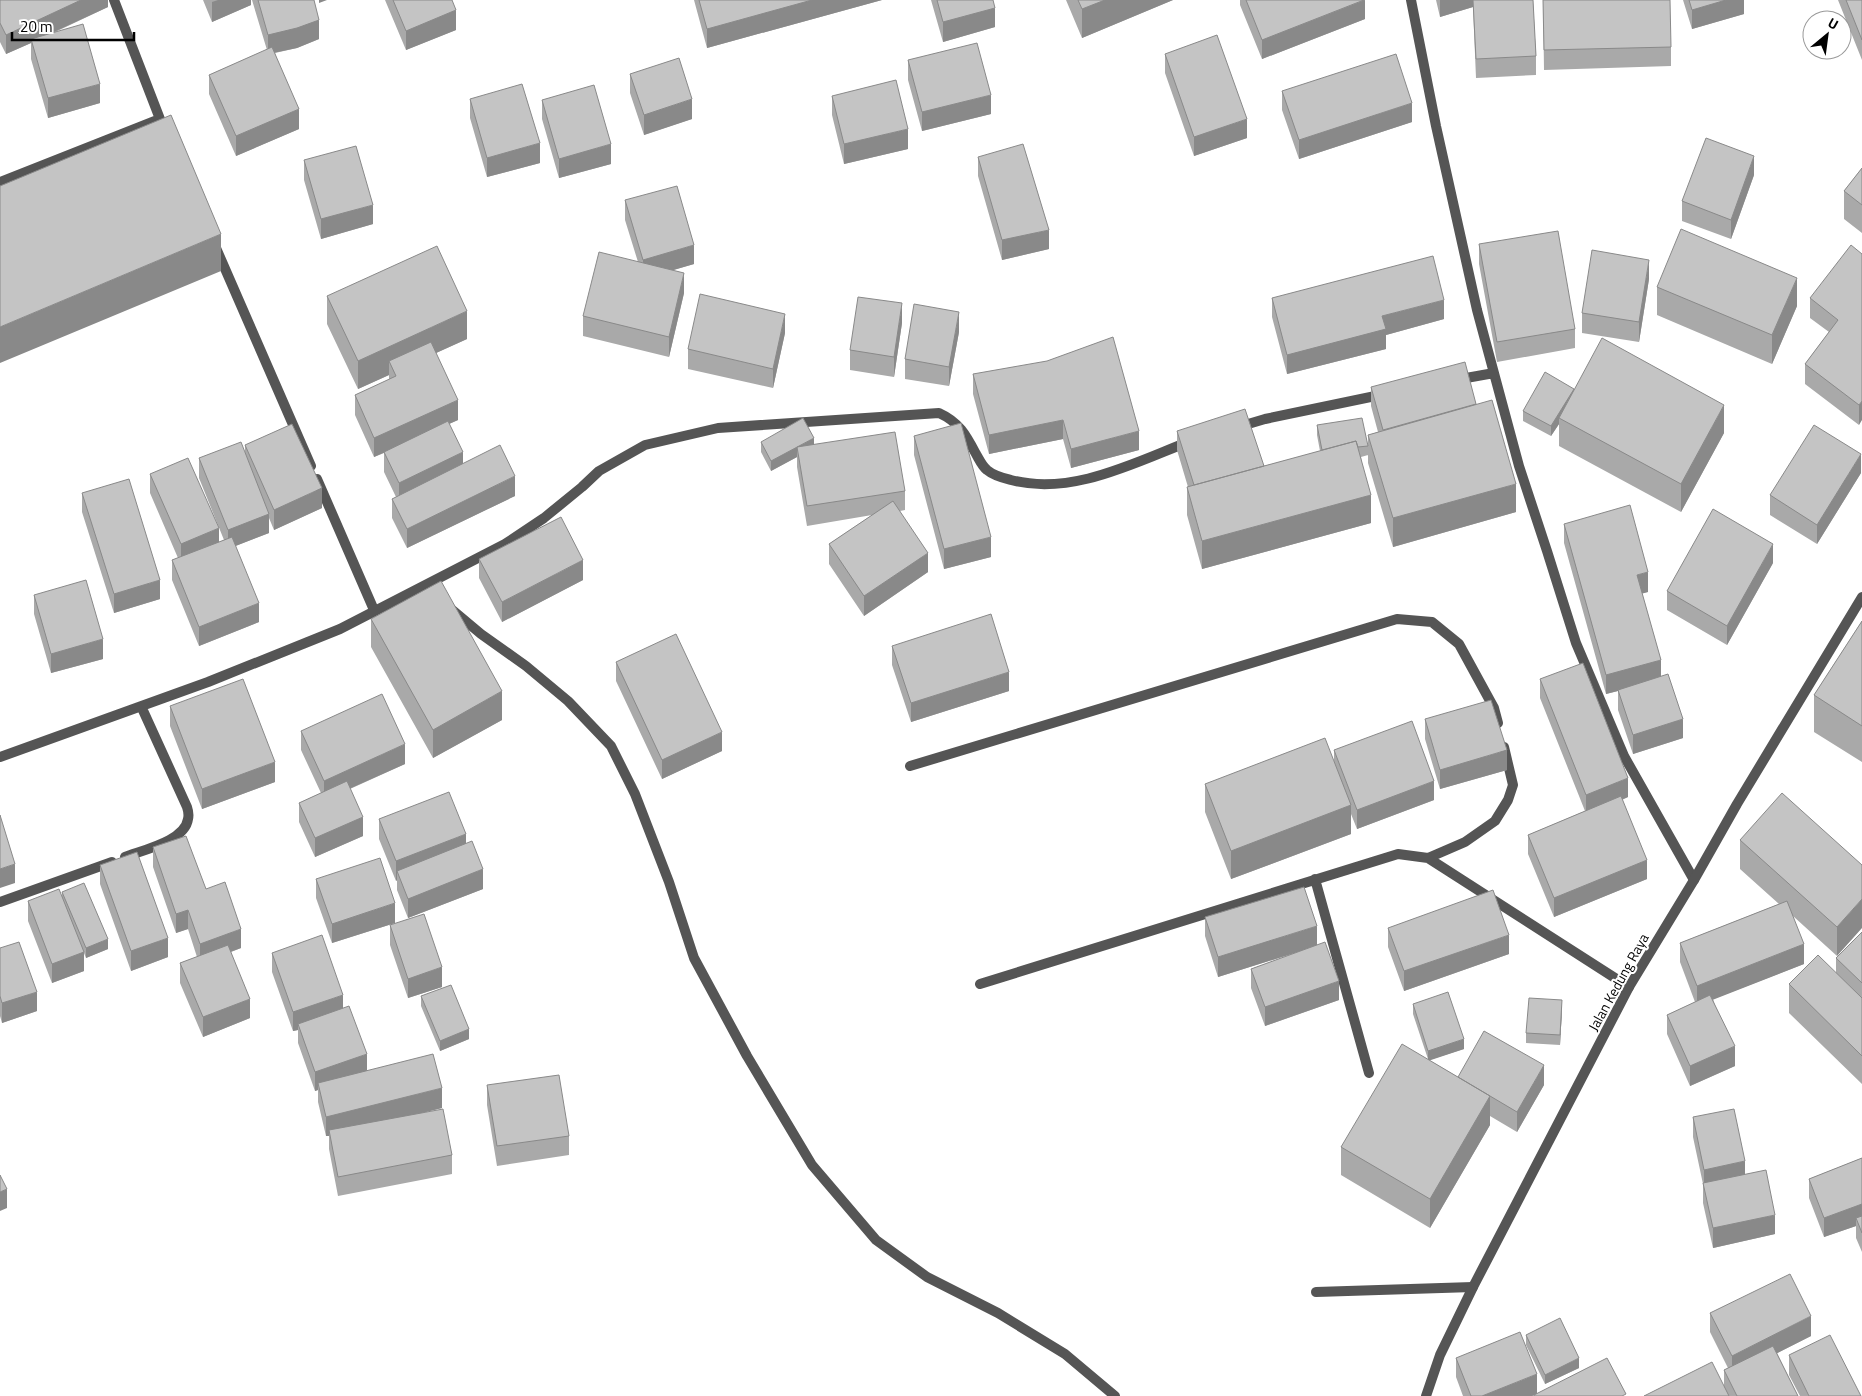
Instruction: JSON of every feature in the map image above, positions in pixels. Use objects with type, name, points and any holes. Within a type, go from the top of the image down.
[{"type":"street","points":[[114,0],[168,137]]},
{"type":"street","points":[[1410,0],[1477,310],[1520,466],[1576,643],[1624,756],[1694,880]]},
{"type":"street","points":[[0,182],[160,119]]},
{"type":"street","points":[[211,237],[374,610]]},
{"type":"street","points":[[1446,382],[1494,373]]},
{"type":"street","points":[[1226,430],[1265,419],[1399,392]]},
{"type":"street","points":[[0,757],[208,682],[340,628],[505,544],[544,518],[599,471],[645,445],[718,428],[938,413],[954,420],[965,434],[986,469],[995,475],[1022,483],[1056,484],[1104,474],[1198,438]]},
{"type":"street","points":[[421,588],[433,596]]},
{"type":"street","name":"Jalan Kedung Raya","points":[[1426,1396],[1440,1355],[1473,1287],[1629,987],[1862,597]]},
{"type":"street","points":[[444,604],[481,634],[526,666],[568,701],[611,746],[635,794],[669,882],[694,958],[747,1056],[812,1166],[876,1240],[927,1277],[998,1313],[1065,1354],[1115,1396]]},
{"type":"street","points":[[910,766],[1397,619],[1432,622],[1460,644],[1494,708],[1513,785],[1508,800],[1495,821],[1465,842],[1428,858]]},
{"type":"street","points":[[0,902],[161,843],[176,837],[183,830],[189,818],[187,807],[142,706]]},
{"type":"street","points":[[980,984],[1315,878],[1398,854],[1428,858],[1629,987]]},
{"type":"street","points":[[1315,878],[1369,1073]]},
{"type":"street","points":[[1316,1292],[1473,1287]]},
{"type":"building","points":[[0,0],[81,0],[6,35],[0,23]]},
{"type":"building","points":[[258,0],[314,0],[319,20],[268,35]]},
{"type":"building","points":[[393,0],[452,0],[456,10],[406,31]]},
{"type":"building","points":[[699,0],[812,0],[707,29]]},
{"type":"building","points":[[937,0],[993,0],[995,8],[943,22]]},
{"type":"building","points":[[1078,0],[1105,0],[1082,9]]},
{"type":"building","points":[[1246,0],[1364,0],[1262,40]]},
{"type":"building","points":[[1473,0],[1533,0],[1536,56],[1476,59]]},
{"type":"building","points":[[1543,0],[1670,0],[1671,47],[1544,50]]},
{"type":"building","points":[[1689,0],[1726,0],[1692,10]]},
{"type":"building","points":[[1846,0],[1862,0],[1862,40],[1852,15],[1852,10],[1850,10]]},
{"type":"building","points":[[83,24],[100,84],[48,98],[31,39]]},
{"type":"building","points":[[1217,35],[1247,119],[1194,137],[1165,54]]},
{"type":"building","points":[[977,43],[991,95],[922,112],[908,60]]},
{"type":"building","points":[[272,47],[299,109],[236,136],[209,75]]},
{"type":"building","points":[[1396,54],[1412,103],[1299,140],[1282,91]]},
{"type":"building","points":[[679,58],[692,99],[644,115],[630,74]]},
{"type":"building","points":[[896,80],[908,129],[844,144],[832,96]]},
{"type":"building","points":[[522,84],[540,143],[487,158],[470,99]]},
{"type":"building","points":[[594,85],[611,144],[559,159],[542,100]]},
{"type":"building","points":[[171,115],[221,234],[0,327],[0,186]]},
{"type":"building","points":[[1706,138],[1754,156],[1731,220],[1682,201]]},
{"type":"building","points":[[1023,144],[1049,230],[1002,240],[978,157]]},
{"type":"building","points":[[356,146],[373,205],[321,219],[304,160]]},
{"type":"building","points":[[1862,168],[1862,205],[1844,191]]},
{"type":"building","points":[[677,186],[694,245],[643,260],[625,200]]},
{"type":"building","points":[[1681,229],[1797,278],[1772,335],[1657,287]]},
{"type":"building","points":[[1558,231],[1575,329],[1497,342],[1479,244]]},
{"type":"building","points":[[1851,245],[1862,254],[1862,401],[1859,405],[1805,364],[1838,320],[1810,298]]},
{"type":"building","points":[[437,246],[467,311],[358,361],[327,296]]},
{"type":"building","points":[[1592,250],[1649,260],[1639,322],[1582,313]]},
{"type":"building","points":[[599,252],[684,273],[669,337],[583,316]]},
{"type":"building","points":[[1433,256],[1444,300],[1382,316],[1386,329],[1287,355],[1272,298]]},
{"type":"building","points":[[700,294],[785,314],[773,369],[688,349]]},
{"type":"building","points":[[858,297],[902,303],[894,357],[850,350]]},
{"type":"building","points":[[914,304],[959,312],[949,367],[905,359]]},
{"type":"building","points":[[1113,337],[1139,431],[1071,449],[1063,420],[989,435],[973,374],[1047,361]]},
{"type":"building","points":[[1602,338],[1724,405],[1681,484],[1559,418]]},
{"type":"building","points":[[431,342],[458,400],[374,438],[355,395],[396,376],[389,361]]},
{"type":"building","points":[[1465,362],[1476,404],[1383,430],[1371,387]]},
{"type":"building","points":[[1545,372],[1574,389],[1551,426],[1523,411]]},
{"type":"building","points":[[1492,400],[1516,484],[1393,518],[1368,435]]},
{"type":"building","points":[[1245,409],[1264,466],[1194,485],[1177,431]]},
{"type":"building","points":[[803,418],[814,438],[771,461],[761,442]]},
{"type":"building","points":[[1362,418],[1368,446],[1358,447],[1356,441],[1322,450],[1317,425]]},
{"type":"building","points":[[448,421],[463,452],[399,483],[384,452]]},
{"type":"building","points":[[961,423],[991,537],[944,549],[914,436]]},
{"type":"building","points":[[292,424],[322,488],[274,510],[245,445]]},
{"type":"building","points":[[1814,425],[1861,454],[1817,525],[1770,495]]},
{"type":"building","points":[[895,432],[905,491],[807,506],[797,447]]},
{"type":"building","points":[[1356,441],[1371,495],[1202,541],[1187,487]]},
{"type":"building","points":[[241,442],[269,514],[228,530],[199,458]]},
{"type":"building","points":[[500,445],[515,476],[407,529],[392,499]]},
{"type":"building","points":[[188,458],[219,528],[181,544],[150,474]]},
{"type":"building","points":[[129,479],[160,580],[114,594],[82,493]]},
{"type":"building","points":[[893,501],[928,553],[864,596],[829,544]]},
{"type":"building","points":[[1630,505],[1648,572],[1637,575],[1661,660],[1606,675],[1564,524]]},
{"type":"building","points":[[1713,509],[1773,544],[1727,626],[1667,591]]},
{"type":"building","points":[[561,517],[583,560],[502,602],[479,559]]},
{"type":"building","points":[[232,537],[259,603],[199,627],[172,560]]},
{"type":"building","points":[[86,580],[103,639],[51,654],[34,595]]},
{"type":"building","points":[[441,581],[502,691],[433,730],[371,619]]},
{"type":"building","points":[[991,614],[1009,672],[911,703],[892,646]]},
{"type":"building","points":[[1862,621],[1862,726],[1814,695]]},
{"type":"building","points":[[676,634],[722,732],[662,760],[616,662]]},
{"type":"building","points":[[1583,663],[1628,778],[1586,795],[1540,679]]},
{"type":"building","points":[[1668,674],[1683,719],[1633,735],[1618,690]]},
{"type":"building","points":[[243,679],[275,762],[202,789],[170,706]]},
{"type":"building","points":[[382,694],[405,744],[324,781],[301,731]]},
{"type":"building","points":[[1491,700],[1507,750],[1440,770],[1425,719]]},
{"type":"building","points":[[1412,721],[1434,781],[1357,810],[1334,750]]},
{"type":"building","points":[[1325,738],[1351,805],[1231,851],[1205,784]]},
{"type":"building","points":[[347,781],[363,817],[315,838],[299,803]]},
{"type":"building","points":[[449,792],[466,834],[396,861],[379,819]]},
{"type":"building","points":[[1782,793],[1862,865],[1862,899],[1837,927],[1740,840]]},
{"type":"building","points":[[1621,796],[1647,860],[1554,898],[1528,835]]},
{"type":"building","points":[[0,815],[15,864],[0,869]]},
{"type":"building","points":[[186,836],[206,889],[225,882],[241,929],[200,944],[188,910],[176,914],[153,847]]},
{"type":"building","points":[[472,841],[483,869],[408,899],[397,871]]},
{"type":"building","points":[[137,852],[168,938],[131,951],[100,865]]},
{"type":"building","points":[[380,858],[395,903],[332,924],[316,879]]},
{"type":"building","points":[[84,883],[108,939],[86,948],[62,892]]},
{"type":"building","points":[[1304,887],[1317,926],[1218,957],[1205,917]]},
{"type":"building","points":[[59,889],[84,952],[52,964],[28,901]]},
{"type":"building","points":[[1493,890],[1509,935],[1404,971],[1388,928]]},
{"type":"building","points":[[1787,901],[1804,944],[1697,986],[1680,943]]},
{"type":"building","points":[[424,914],[442,967],[408,979],[390,925]]},
{"type":"building","points":[[1862,932],[1862,983],[1836,958]]},
{"type":"building","points":[[322,935],[343,995],[293,1012],[272,953]]},
{"type":"building","points":[[19,942],[37,992],[2,1003],[0,996],[0,948]]},
{"type":"building","points":[[1325,942],[1339,981],[1265,1007],[1251,969]]},
{"type":"building","points":[[228,945],[250,999],[203,1017],[180,963]]},
{"type":"building","points":[[1818,955],[1862,998],[1862,1056],[1789,984]]},
{"type":"building","points":[[451,985],[469,1029],[440,1041],[421,996]]},
{"type":"building","points":[[1448,992],[1464,1039],[1428,1051],[1413,1004]]},
{"type":"building","points":[[1710,995],[1735,1046],[1690,1066],[1667,1015]]},
{"type":"building","points":[[1529,998],[1562,1000],[1560,1035],[1526,1033]]},
{"type":"building","points":[[349,1006],[367,1054],[315,1072],[298,1024]]},
{"type":"building","points":[[1484,1031],[1544,1065],[1517,1112],[1458,1077]]},
{"type":"building","points":[[1402,1044],[1490,1096],[1430,1199],[1341,1147]]},
{"type":"building","points":[[433,1054],[442,1088],[326,1117],[318,1083]]},
{"type":"building","points":[[559,1075],[569,1136],[497,1146],[487,1085]]},
{"type":"building","points":[[443,1109],[452,1155],[338,1177],[329,1130]]},
{"type":"building","points":[[1734,1109],[1745,1161],[1704,1170],[1693,1117]]},
{"type":"building","points":[[1862,1158],[1862,1204],[1824,1218],[1809,1179]]},
{"type":"building","points":[[1766,1170],[1775,1215],[1713,1228],[1703,1183]]},
{"type":"building","points":[[0,1175],[7,1189],[0,1192]]},
{"type":"building","points":[[1862,1216],[1862,1233],[1856,1218]]},
{"type":"building","points":[[1790,1274],[1811,1316],[1732,1356],[1710,1313]]},
{"type":"building","points":[[1560,1318],[1579,1358],[1545,1375],[1526,1335]]},
{"type":"building","points":[[1520,1332],[1537,1374],[1482,1396],[1471,1396],[1456,1358]]},
{"type":"building","points":[[1830,1335],[1861,1396],[1809,1396],[1789,1355]]},
{"type":"building","points":[[1773,1346],[1798,1396],[1737,1396],[1724,1370]]},
{"type":"building","points":[[1607,1358],[1626,1394],[1622,1396],[1534,1396],[1534,1395]]},
{"type":"building","points":[[1712,1362],[1729,1396],[1644,1396]]}]
